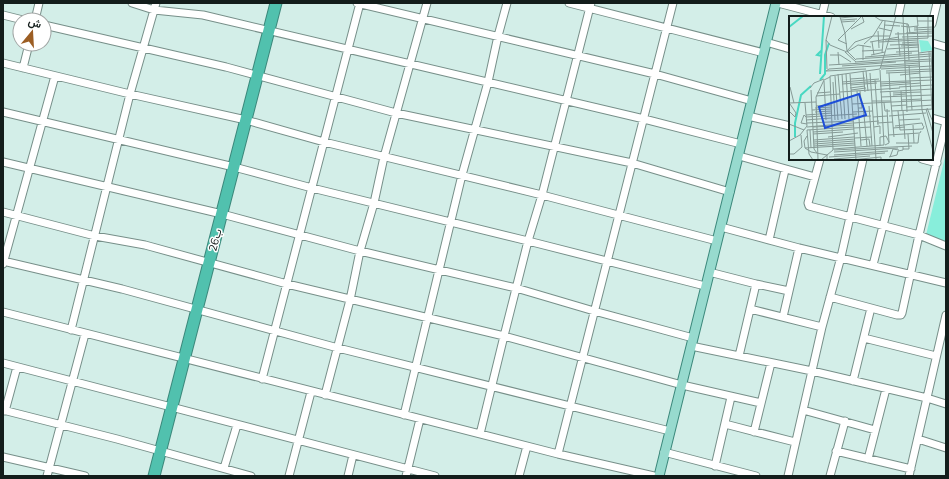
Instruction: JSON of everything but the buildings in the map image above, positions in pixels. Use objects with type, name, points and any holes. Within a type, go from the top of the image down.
[{"type":"highway","name":"26ب","points":[[154,476],[276,3]]},
{"type":"main road","points":[[659,476],[766,42],[777,3]]},
{"type":"street","points":[[132,3],[203,15],[644,119],[741,144]]},
{"type":"street","points":[[262,379],[359,3],[655,74],[752,101]]},
{"type":"street","points":[[325,395],[350,300],[360,251],[374,203],[384,157],[427,3]]},
{"type":"street","points":[[404,415],[439,269],[452,222],[462,175],[488,82],[507,3]]},
{"type":"street","points":[[569,3],[590,5],[666,28],[764,53]]},
{"type":"street","points":[[558,454],[673,3]]},
{"type":"street","points":[[777,3],[826,16]]},
{"type":"street","points":[[822,15],[825,3]]},
{"type":"street","points":[[898,16],[901,3]]},
{"type":"street","points":[[933,20],[937,3]]},
{"type":"street","points":[[480,434],[528,240],[542,195],[590,5]]},
{"type":"street","points":[[71,330],[130,94],[155,6]]},
{"type":"street","points":[[52,27],[258,75],[396,113],[632,163],[730,192]]},
{"type":"street","points":[[766,42],[789,49]]},
{"type":"street","points":[[933,43],[946,47]]},
{"type":"street","points":[[23,68],[27,52]]},
{"type":"street","points":[[3,63],[246,120],[324,142],[462,175],[717,240]]},
{"type":"street","points":[[55,76],[3,262],[197,309],[338,348],[670,431]]},
{"type":"street","points":[[3,112],[234,167],[312,188],[528,240],[607,262],[706,286]]},
{"type":"street","points":[[748,116],[789,126]]},
{"type":"street","points":[[830,297],[901,315],[946,122],[933,118]]},
{"type":"street","points":[[739,156],[816,178]]},
{"type":"street","points":[[820,160],[808,203],[809,206],[919,235],[946,246]]},
{"type":"street","points":[[788,476],[822,327],[841,257],[863,160]]},
{"type":"street","points":[[873,265],[900,160]]},
{"type":"street","points":[[925,160],[937,164]]},
{"type":"street","points":[[3,162],[107,188],[222,214],[360,251],[516,288],[739,356],[812,371],[927,398],[946,404]]},
{"type":"street","points":[[769,240],[785,170]]},
{"type":"street","points":[[3,212],[95,236],[144,245],[287,284],[504,336],[682,385],[761,403]]},
{"type":"street","points":[[720,227],[799,248],[946,283]]},
{"type":"street","points":[[783,317],[799,248]]},
{"type":"street","points":[[709,272],[789,291]]},
{"type":"street","points":[[739,356],[756,284]]},
{"type":"street","points":[[853,381],[871,308]]},
{"type":"street","points":[[750,309],[822,327]]},
{"type":"street","points":[[3,312],[311,392],[558,454],[654,476]]},
{"type":"street","points":[[836,450],[910,473],[946,315]]},
{"type":"street","points":[[47,476],[85,334]]},
{"type":"street","points":[[864,338],[936,356]]},
{"type":"street","points":[[754,432],[771,363]]},
{"type":"street","points":[[3,364],[298,440],[407,472],[435,476]]},
{"type":"street","points":[[17,367],[4,411],[61,424],[251,476]]},
{"type":"street","points":[[868,459],[886,389]]},
{"type":"street","points":[[289,476],[311,392]]},
{"type":"street","points":[[715,466],[731,397]]},
{"type":"street","points":[[803,410],[876,430]]},
{"type":"street","points":[[407,472],[420,419]]},
{"type":"street","points":[[830,476],[845,421]]},
{"type":"street","points":[[725,424],[795,442]]},
{"type":"street","points":[[224,468],[237,425]]},
{"type":"street","points":[[918,439],[946,448]]},
{"type":"street","points":[[519,476],[526,446]]},
{"type":"street","points":[[664,452],[745,475],[756,476]]},
{"type":"street","points":[[348,476],[353,455]]},
{"type":"street","points":[[3,457],[85,476]]},
{"type":"green space","points":[[946,153],[946,243],[926,235]]}]
